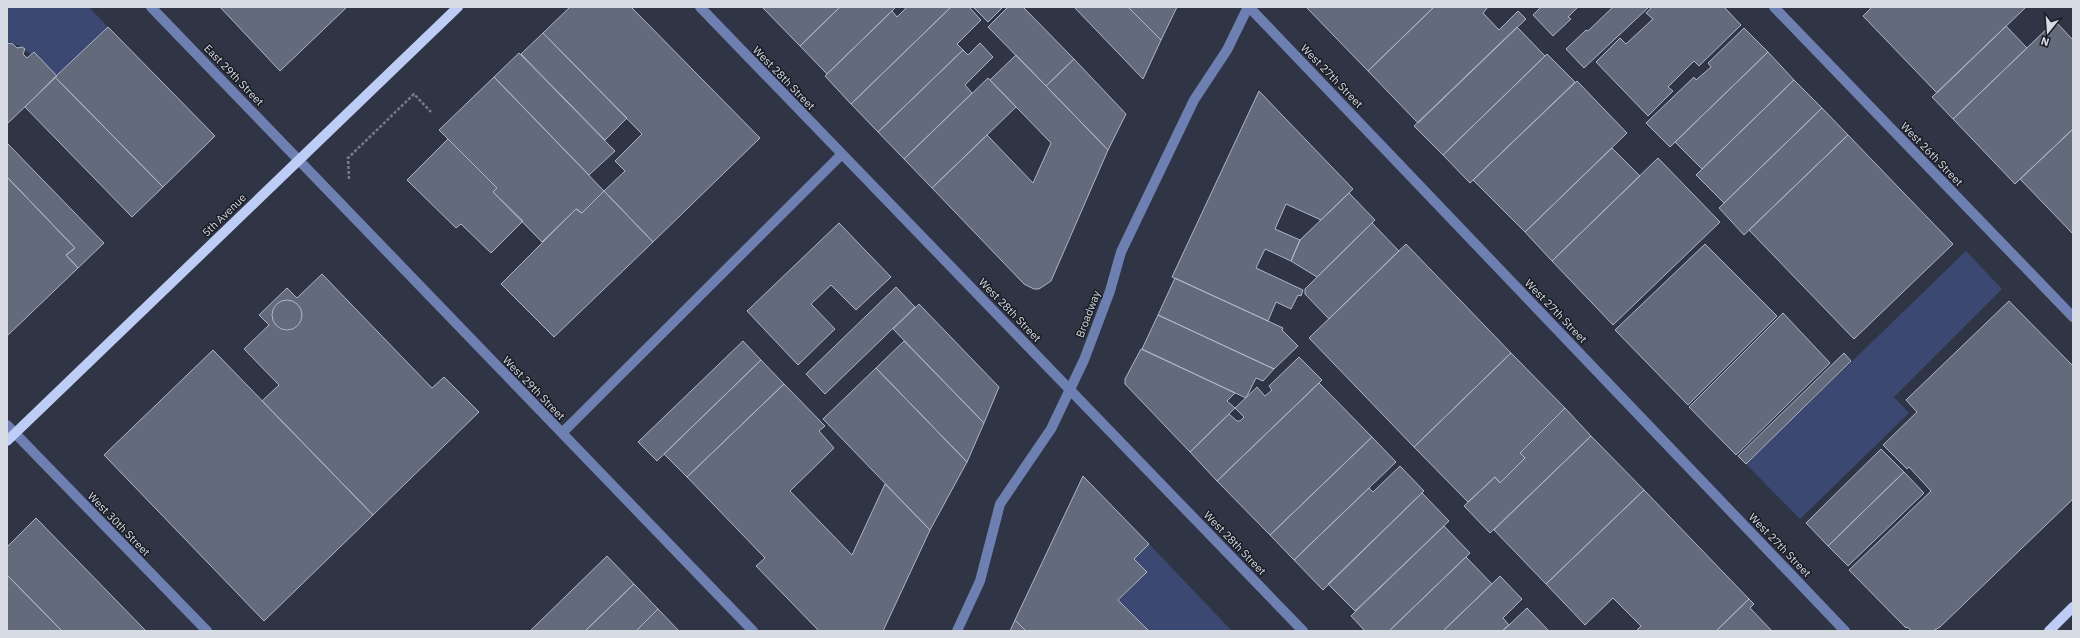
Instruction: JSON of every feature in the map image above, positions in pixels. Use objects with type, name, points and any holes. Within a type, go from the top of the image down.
[{"type":"main road","name":"5th Avenue","points":[[7,441],[458,7]]},
{"type":"main road","points":[[2049,631],[2073,607]]},
{"type":"street","name":"East 29th Street","points":[[151,7],[299,160]]},
{"type":"street","name":"West 28th Street","points":[[700,7],[1303,631]]},
{"type":"street","name":"Broadway","points":[[957,631],[980,581],[1000,504],[1052,429],[1110,291],[1121,252],[1194,100],[1227,50],[1249,7]]},
{"type":"street","name":"West 27th Street","points":[[1249,7],[1846,631]]},
{"type":"street","name":"West 26th Street","points":[[1774,7],[2073,317]]},
{"type":"street","points":[[562,433],[842,155]]},
{"type":"street","name":"West 29th Street","points":[[299,160],[753,631]]},
{"type":"street","name":"West 30th Street","points":[[7,425],[207,631]]},
{"type":"path","points":[[349,185],[348,158],[414,94],[431,112]]},
{"type":"shaded area","points":[[7,7],[89,7],[108,27],[57,76],[22,47],[7,41]]},
{"type":"shaded area","points":[[1966,251],[2002,289],[1894,397],[1909,413],[1800,519],[1746,464]]},
{"type":"shaded area","points":[[1149,544],[1232,631],[1149,631],[1118,600],[1147,572],[1134,559]]},
{"type":"building","points":[[220,7],[347,7],[280,71]]},
{"type":"building","points":[[570,7],[631,7],[760,138],[653,242],[604,191],[625,171],[615,161],[642,134],[543,33]]},
{"type":"building","points":[[762,7],[840,7],[800,46]]},
{"type":"building","points":[[840,7],[896,7],[827,74],[800,46]]},
{"type":"building","points":[[907,7],[951,7],[851,104],[825,76],[892,11],[897,17]]},
{"type":"building","points":[[951,7],[969,7],[981,20],[957,44],[963,50],[878,132],[851,104]]},
{"type":"building","points":[[973,7],[1003,7],[988,22]]},
{"type":"building","points":[[1008,7],[1023,7],[1074,59],[1046,86],[988,27]]},
{"type":"building","points":[[1074,7],[1128,7],[1161,40],[1143,79]]},
{"type":"building","points":[[1128,7],[1177,7],[1161,40]]},
{"type":"building","points":[[1306,7],[1434,7],[1368,71]]},
{"type":"building","points":[[1434,7],[1488,7],[1483,13],[1499,30],[1518,11],[1526,19],[1418,123],[1368,71]]},
{"type":"building","points":[[1541,7],[1578,7],[1568,17],[1571,19],[1553,36],[1533,15]]},
{"type":"building","points":[[1613,7],[1649,7],[1584,68],[1566,49],[1586,30],[1588,31]]},
{"type":"building","points":[[1652,7],[1724,7],[1741,25],[1699,66],[1694,61],[1668,87],[1673,91],[1648,116],[1596,62],[1620,38],[1626,44],[1653,19],[1646,13]]},
{"type":"building","points":[[1872,7],[2026,7],[1937,93],[1863,16]]},
{"type":"building","points":[[2055,21],[2073,40],[2073,129],[2015,184],[1953,119]]},
{"type":"building","points":[[2006,26],[2027,48],[1953,119],[1932,97]]},
{"type":"building","points":[[108,27],[215,136],[163,187],[55,77]]},
{"type":"building","points":[[1517,27],[1545,56],[1443,155],[1414,126]]},
{"type":"building","points":[[1744,28],[1768,52],[1670,147],[1646,123],[1694,77],[1696,80],[1711,67],[1708,63]]},
{"type":"building","points":[[543,33],[627,118],[605,140],[521,54]]},
{"type":"building","points":[[7,43],[13,44],[17,48],[22,47],[25,49],[23,54],[27,58],[34,52],[57,76],[7,124]]},
{"type":"building","points":[[980,43],[993,57],[965,85],[972,93],[904,159],[878,132],[963,50],[968,55]]},
{"type":"building","points":[[1768,52],[1794,80],[1702,169],[1675,142]]},
{"type":"building","points":[[519,53],[615,151],[589,175],[494,77]]},
{"type":"building","points":[[1547,54],[1575,82],[1470,183],[1443,155]]},
{"type":"building","points":[[1016,55],[1108,150],[1051,281],[1039,289],[1034,289],[1024,284],[932,188],[987,135],[1033,183],[1051,143],[990,80]]},
{"type":"building","points":[[1074,59],[1126,114],[1108,150],[1046,86]]},
{"type":"building","points":[[55,77],[163,187],[132,217],[25,107]]},
{"type":"building","points":[[494,77],[604,191],[582,213],[576,209],[542,242],[493,192],[497,188],[439,130]]},
{"type":"building","points":[[988,78],[1016,107],[932,188],[904,159]]},
{"type":"building","points":[[1794,80],[1822,108],[1724,203],[1696,175]]},
{"type":"building","points":[[1577,81],[1627,133],[1525,232],[1473,180]]},
{"type":"building","points":[[1259,91],[1353,189],[1321,220],[1286,204],[1275,229],[1300,240],[1291,261],[1265,249],[1256,268],[1303,290],[1301,296],[1298,295],[1291,309],[1276,302],[1268,321],[1172,277]]},
{"type":"building","points":[[1822,108],[1848,135],[1744,235],[1719,208]]},
{"type":"building","points":[[2073,129],[2073,234],[2020,179]]},
{"type":"building","points":[[1848,135],[1953,244],[1854,339],[1749,230]]},
{"type":"building","points":[[448,139],[497,188],[493,192],[523,221],[491,253],[461,224],[456,228],[407,180]]},
{"type":"building","points":[[7,143],[104,243],[78,268],[66,255],[75,248],[7,177]]},
{"type":"building","points":[[1612,148],[1640,176],[1552,261],[1525,232]]},
{"type":"building","points":[[1658,158],[1720,222],[1613,325],[1552,261]]},
{"type":"building","points":[[7,177],[75,248],[66,255],[78,268],[7,336]]},
{"type":"building","points":[[604,191],[653,242],[554,337],[501,284],[576,209],[582,213]]},
{"type":"building","points":[[1349,193],[1375,220],[1317,277],[1291,261],[1300,240]]},
{"type":"building","points":[[839,223],[891,277],[856,310],[831,285],[811,304],[835,329],[798,365],[747,311]]},
{"type":"building","points":[[1372,223],[1399,251],[1329,319],[1305,294],[1305,289]]},
{"type":"building","points":[[1406,244],[1511,353],[1414,447],[1309,338]]},
{"type":"building","points":[[1705,244],[1777,316],[1688,405],[1615,330]]},
{"type":"building","points":[[322,274],[432,388],[444,377],[479,412],[373,515],[262,401],[279,385],[244,349],[269,325],[259,315],[287,288],[297,298]]},
{"type":"building","points":[[1175,278],[1283,328],[1282,330],[1298,346],[1274,369],[1158,315]]},
{"type":"building","points":[[896,287],[915,307],[825,394],[806,374]]},
{"type":"building","points":[[287,300],[298,304],[302,315],[298,326],[287,330],[276,326],[272,315],[276,304]]},
{"type":"building","points":[[2009,301],[2073,366],[2073,499],[1940,627],[1933,631],[1912,631],[1907,627],[1906,628],[1849,570],[1931,491],[1909,467],[1907,469],[1883,445],[1917,412],[1906,400]]},
{"type":"building","points":[[919,304],[999,387],[984,423],[893,329]]},
{"type":"building","points":[[1783,313],[1830,363],[1736,455],[1689,407]]},
{"type":"building","points":[[1158,315],[1274,369],[1263,381],[1256,378],[1246,398],[1142,349]]},
{"type":"building","points":[[743,341],[761,360],[657,461],[638,442]]},
{"type":"building","points":[[904,341],[984,423],[967,462],[876,368]]},
{"type":"building","points":[[1141,349],[1235,393],[1227,401],[1235,408],[1190,452],[1125,384],[1125,379]]},
{"type":"building","points":[[213,350],[373,515],[264,621],[104,455]]},
{"type":"building","points":[[1511,353],[1565,408],[1520,453],[1525,458],[1500,483],[1495,477],[1468,502],[1414,447]]},
{"type":"building","points":[[1844,353],[1851,361],[1746,464],[1738,456]]},
{"type":"building","points":[[1299,357],[1322,380],[1217,481],[1190,452],[1229,414],[1237,421],[1240,421],[1244,417],[1235,408],[1257,387],[1265,396],[1272,390],[1269,386]]},
{"type":"building","points":[[761,360],[784,384],[687,477],[664,454]]},
{"type":"building","points":[[876,368],[967,462],[930,530],[823,419]]},
{"type":"building","points":[[1319,383],[1372,437],[1270,535],[1217,481]]},
{"type":"building","points":[[784,384],[825,426],[819,431],[834,448],[790,491],[852,555],[885,484],[930,530],[883,631],[819,631],[756,566],[765,558],[687,477]]},
{"type":"building","points":[[1565,408],[1591,436],[1490,533],[1464,506],[1495,477],[1500,483],[1525,458],[1520,453]]},
{"type":"building","points":[[1591,436],[1644,490],[1546,584],[1494,530]]},
{"type":"building","points":[[1372,437],[1396,462],[1294,560],[1270,535]]},
{"type":"building","points":[[1881,449],[1904,472],[1828,546],[1806,523]]},
{"type":"building","points":[[1400,466],[1424,491],[1323,590],[1294,560],[1369,488],[1373,492]]},
{"type":"building","points":[[1904,472],[1924,493],[1848,566],[1828,546]]},
{"type":"building","points":[[1083,476],[1149,544],[1134,559],[1147,572],[1118,600],[1149,631],[1026,631],[1015,620]]},
{"type":"building","points":[[1644,490],[1749,599],[1716,631],[1636,631],[1641,626],[1613,598],[1585,625],[1546,584]]},
{"type":"building","points":[[1422,493],[1449,521],[1355,611],[1328,584]]},
{"type":"building","points":[[36,518],[146,631],[62,631],[7,575],[7,547]]},
{"type":"building","points":[[1444,526],[1470,553],[1389,631],[1365,631],[1351,616]]},
{"type":"building","points":[[607,556],[634,584],[585,631],[530,631]]},
{"type":"building","points":[[1466,557],[1492,584],[1443,631],[1389,631]]},
{"type":"building","points":[[7,575],[62,631],[7,631]]},
{"type":"building","points":[[1500,576],[1522,599],[1503,618],[1509,625],[1502,631],[1443,631]]},
{"type":"building","points":[[634,584],[658,609],[636,631],[585,631]]},
{"type":"building","points":[[1749,599],[1754,604],[1750,608],[1772,631],[1716,631]]},
{"type":"building","points":[[1527,608],[1549,631],[1502,631],[1509,625]]},
{"type":"building","points":[[658,609],[679,631],[636,631]]},
{"type":"building","points":[[1015,620],[1026,631],[1010,631]]}]
